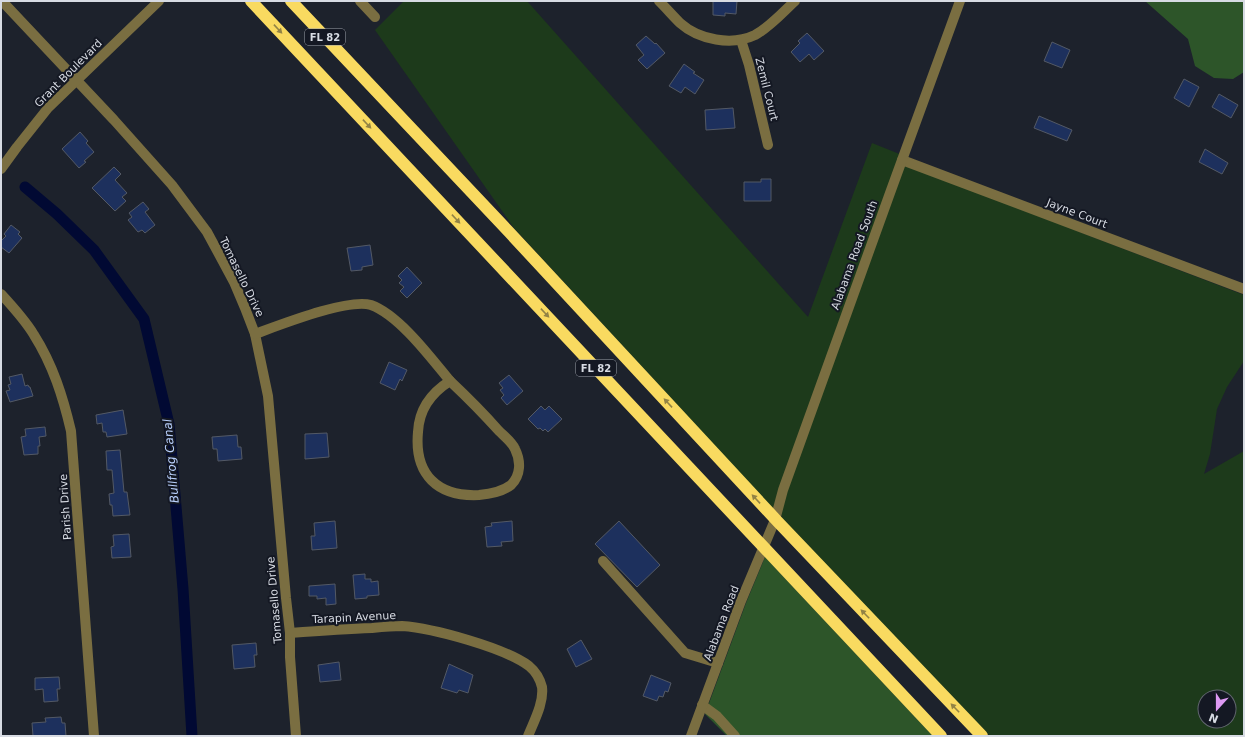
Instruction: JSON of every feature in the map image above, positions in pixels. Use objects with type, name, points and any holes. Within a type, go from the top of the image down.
[{"type":"highway","name":"FL 82","points":[[251,1],[941,736]]},
{"type":"highway","name":"FL 82","points":[[291,1],[510,233],[776,520],[982,736]]},
{"type":"street","name":"Tomasello Drive","points":[[2,1],[172,185],[206,232],[234,282],[256,334],[269,404],[290,633],[290,657],[296,736]]},
{"type":"street","name":"Grant Boulevard","points":[[1,169],[36,122],[76,80],[159,1]]},
{"type":"street","points":[[659,1],[681,24],[693,32],[716,39],[741,40],[755,35],[795,1]]},
{"type":"street","name":"Alabama Road South","points":[[776,520],[783,490],[960,1]]},
{"type":"street","points":[[362,2],[375,18]]},
{"type":"street","name":"Zemil Court","points":[[741,40],[768,145]]},
{"type":"street","name":"Jayne Court","points":[[902,160],[1244,289]]},
{"type":"street","name":"Parish Drive","points":[[1,294],[34,335],[50,364],[63,398],[71,431],[94,736]]},
{"type":"street","points":[[256,334],[310,315],[358,303],[370,305],[382,311],[394,319],[450,381],[476,405],[514,447],[520,462],[517,476],[510,485],[501,491],[488,494],[461,494],[444,490],[426,473],[420,461],[418,448],[418,422],[423,409],[430,398],[441,387],[450,381]]},
{"type":"street","name":"Alabama Road","points":[[691,736],[742,601],[776,520]]},
{"type":"street","points":[[603,562],[685,653],[718,663]]},
{"type":"street","name":"Tarapin Avenue","points":[[290,633],[402,626],[439,633],[507,654],[530,667],[538,676],[542,687],[542,699],[528,736]]},
{"type":"street","points":[[702,705],[717,716],[735,736]]},
{"type":"green space","points":[[404,1],[527,1],[808,317],[872,143],[977,185],[1082,233],[1244,295],[1244,361],[1227,387],[1217,409],[1210,454],[1204,474],[1244,451],[1244,736],[990,736],[782,518],[782,516],[779,515],[514,228],[375,30]]},
{"type":"green space","points":[[1145,1],[1244,1],[1244,72],[1233,79],[1214,78],[1195,66],[1188,39]]},
{"type":"green space","points":[[765,557],[933,736],[727,736],[705,714],[746,603]]},
{"type":"building","points":[[713,1],[737,1],[736,14],[725,13],[725,16],[713,15]]},
{"type":"building","points":[[807,33],[824,51],[814,60],[809,54],[800,62],[791,52],[800,43],[798,41]]},
{"type":"building","points":[[646,36],[655,44],[656,43],[665,53],[647,69],[638,60],[644,55],[636,45]]},
{"type":"building","points":[[1052,42],[1070,50],[1062,68],[1044,61]]},
{"type":"building","points":[[684,64],[695,72],[693,73],[704,80],[695,94],[685,87],[681,93],[669,86]]},
{"type":"building","points":[[1184,79],[1199,87],[1189,107],[1174,98]]},
{"type":"building","points":[[1219,94],[1238,105],[1231,118],[1212,107]]},
{"type":"building","points":[[733,108],[735,128],[706,130],[705,110]]},
{"type":"building","points":[[1039,116],[1072,130],[1067,141],[1034,128]]},
{"type":"building","points":[[80,132],[88,141],[86,143],[94,152],[79,168],[62,149]]},
{"type":"building","points":[[1205,149],[1228,163],[1222,174],[1199,162]]},
{"type":"building","points":[[114,167],[121,174],[115,180],[127,193],[122,197],[126,201],[115,211],[92,188]]},
{"type":"building","points":[[761,179],[771,179],[771,201],[744,201],[744,182],[761,182]]},
{"type":"building","points":[[143,202],[149,209],[145,212],[155,225],[145,233],[142,230],[138,232],[128,220],[132,217],[129,213]]},
{"type":"building","points":[[11,225],[20,232],[18,234],[22,238],[9,253],[1,247],[1,241],[6,236],[4,234]]},
{"type":"building","points":[[370,245],[373,265],[362,267],[362,270],[351,271],[347,248]]},
{"type":"building","points":[[407,267],[422,283],[407,298],[400,291],[404,287],[399,283],[402,280],[398,276]]},
{"type":"building","points":[[389,362],[407,370],[402,381],[400,379],[395,390],[380,383]]},
{"type":"building","points":[[22,374],[25,386],[28,385],[30,387],[33,396],[10,402],[6,391],[10,390],[8,385],[11,384],[9,377]]},
{"type":"building","points":[[509,375],[523,391],[507,405],[501,398],[504,395],[500,390],[503,388],[499,383]]},
{"type":"building","points":[[541,406],[545,410],[549,406],[562,419],[548,432],[545,429],[543,431],[540,428],[538,429],[528,419]]},
{"type":"building","points":[[123,410],[127,434],[107,437],[106,432],[103,432],[102,423],[97,424],[96,415]]},
{"type":"building","points":[[45,427],[46,436],[39,437],[40,446],[38,446],[38,454],[24,455],[21,437],[26,436],[25,429]]},
{"type":"building","points":[[327,433],[329,457],[305,459],[305,434]]},
{"type":"building","points":[[237,435],[238,447],[241,447],[242,459],[218,461],[217,449],[213,449],[212,437]]},
{"type":"building","points":[[120,450],[124,492],[127,492],[130,515],[113,516],[109,494],[114,493],[112,470],[107,470],[106,451]]},
{"type":"building","points":[[335,521],[337,548],[312,550],[311,536],[315,536],[314,523]]},
{"type":"building","points":[[512,521],[513,541],[501,542],[502,546],[487,547],[485,527],[492,526],[491,523]]},
{"type":"building","points":[[619,521],[660,565],[637,587],[595,544]]},
{"type":"building","points":[[129,534],[131,557],[112,558],[111,547],[114,546],[113,535]]},
{"type":"building","points":[[365,574],[365,579],[371,579],[371,582],[378,581],[379,595],[355,599],[353,575]]},
{"type":"building","points":[[335,584],[336,604],[326,605],[326,598],[317,599],[317,596],[309,596],[309,586]]},
{"type":"building","points":[[581,640],[592,659],[576,667],[567,649]]},
{"type":"building","points":[[256,643],[257,655],[254,655],[255,667],[234,669],[232,645]]},
{"type":"building","points":[[339,662],[341,680],[320,682],[318,665]]},
{"type":"building","points":[[449,664],[473,675],[468,693],[459,690],[457,693],[441,688]]},
{"type":"building","points":[[651,675],[671,683],[668,692],[665,691],[663,697],[659,696],[657,701],[643,696]]},
{"type":"building","points":[[59,677],[60,689],[57,689],[58,701],[44,702],[43,689],[35,690],[35,678]]},
{"type":"building","points":[[61,717],[62,723],[65,723],[66,736],[33,736],[32,723],[46,722],[45,718]]},
{"type":"waterway","name":"Bullfrog Canal","points":[[25,187],[57,214],[94,250],[144,319],[169,424],[183,589],[192,736]]}]
